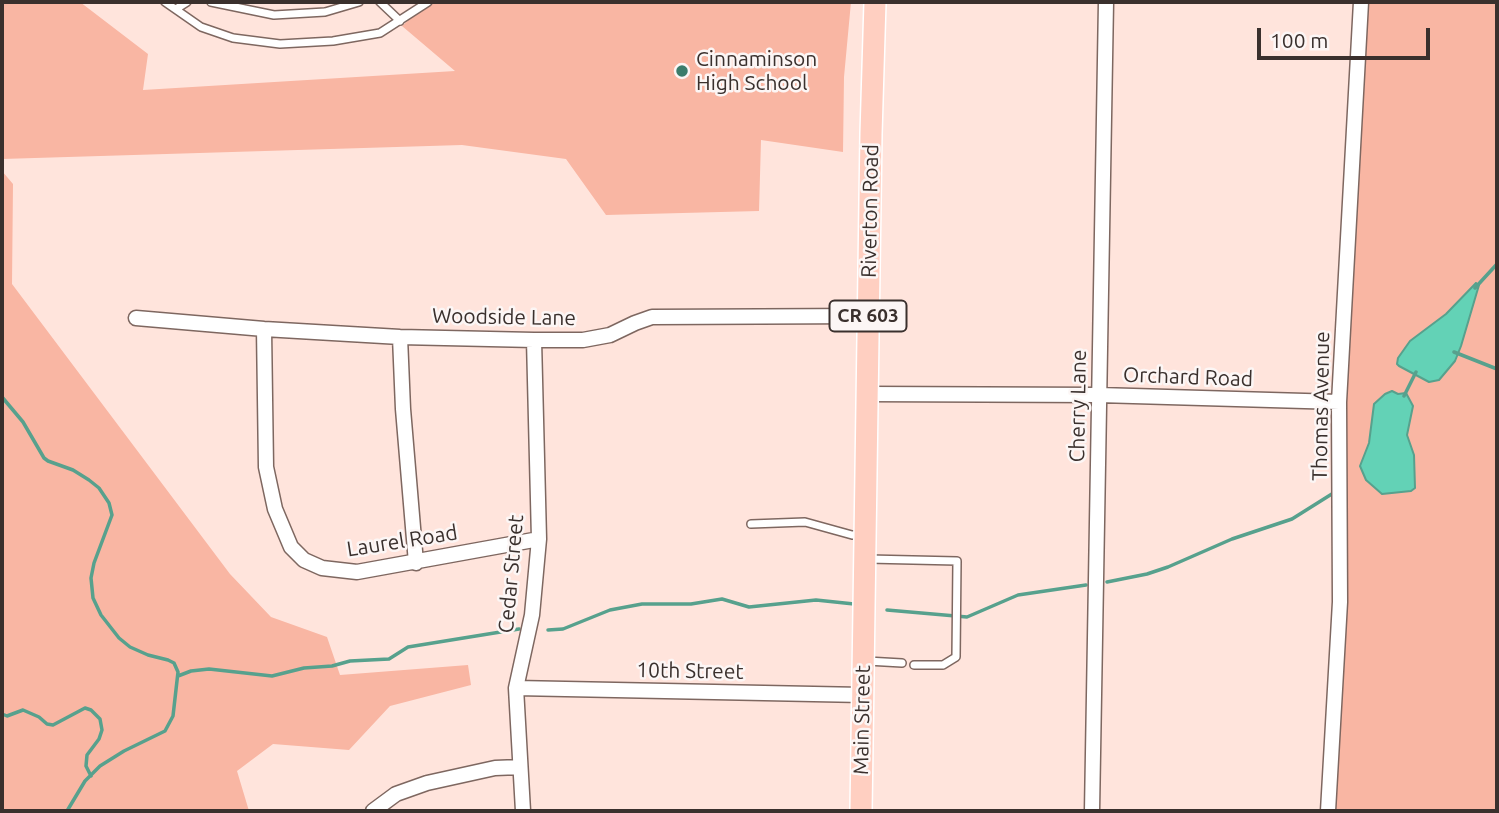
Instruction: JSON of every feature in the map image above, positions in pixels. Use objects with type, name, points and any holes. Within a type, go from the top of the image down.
[{"type":"main road","name":"Riverton Road","points":[[863,629],[875,2]]},
{"type":"main road","name":"Main Street","points":[[861,811],[863,629]]},
{"type":"street","name":"Cherry Lane","points":[[1092,811],[1106,2]]},
{"type":"street","name":"Thomas Avenue","points":[[1328,811],[1340,602],[1339,402],[1361,2]]},
{"type":"street","name":"Woodside Lane","points":[[136,318],[400,337],[583,340],[610,335],[652,317],[868,316]]},
{"type":"street","name":"Laurel Road","points":[[264,329],[266,467],[275,509],[291,547],[304,560],[323,568],[357,572],[539,539]]},
{"type":"street","points":[[400,337],[402,410],[416,563]]},
{"type":"street","name":"Cedar Street","points":[[523,811],[516,688],[532,615],[539,539],[534,340]]},
{"type":"street","name":"Orchard Road","points":[[867,394],[1099,395],[1339,402]]},
{"type":"street","name":"10th Street","points":[[516,688],[863,695]]},
{"type":"street","points":[[373,811],[396,794],[427,783],[495,768],[520,767]]},
{"type":"lane","points":[[164,2],[201,27],[233,38],[280,44],[333,41],[380,33],[400,21],[415,5],[428,2]]},
{"type":"lane","points":[[176,9],[187,2]]},
{"type":"lane","points":[[211,2],[274,15],[300,15],[325,12],[359,2]]},
{"type":"lane","points":[[380,2],[400,21]]},
{"type":"lane","points":[[751,524],[805,522],[852,535],[864,535]]},
{"type":"lane","points":[[864,559],[957,561],[956,657],[943,665],[914,665]]},
{"type":"lane","points":[[863,660],[902,663]]},
{"type":"shaded area","points":[[2,2],[80,2],[148,54],[143,90],[455,71],[402,26],[428,2],[851,2],[844,77],[843,152],[761,140],[759,211],[606,215],[566,159],[462,145],[2,159]]},
{"type":"shaded area","points":[[1361,2],[1497,2],[1497,811],[1331,811],[1339,402]]},
{"type":"shaded area","points":[[2,171],[13,184],[12,284],[230,574],[271,617],[327,637],[340,675],[468,665],[471,685],[390,706],[349,750],[273,744],[237,771],[249,811],[2,811]]},
{"type":"shaded area","points":[[1476,283],[1479,285],[1461,346],[1455,361],[1439,380],[1429,382],[1399,366],[1398,358],[1410,341],[1446,314]]},
{"type":"shaded area","points":[[1392,391],[1398,394],[1406,393],[1413,406],[1407,435],[1414,455],[1415,488],[1411,491],[1382,494],[1366,480],[1360,466],[1369,443],[1374,404]]},
{"type":"waterway","points":[[1475,288],[1497,264]]},
{"type":"waterway","points":[[1454,352],[1497,369]]},
{"type":"waterway","points":[[1404,396],[1416,372]]},
{"type":"waterway","points":[[2,397],[23,422],[44,458],[89,480],[99,488],[109,503],[112,515],[91,578],[93,598],[101,615],[119,638],[130,647],[174,663],[178,672],[173,716],[165,731],[100,766],[85,781],[67,811]]},
{"type":"waterway","points":[[1107,582],[1168,567],[1232,539],[1292,519],[1335,492]]},
{"type":"waterway","points":[[887,610],[967,617],[1018,595],[1086,585]]},
{"type":"waterway","points":[[548,630],[563,629],[610,610],[642,604],[691,604],[722,599],[749,607],[816,600],[854,604]]},
{"type":"waterway","points":[[178,676],[209,669],[272,676],[350,661],[389,659],[408,647],[519,629]]},
{"type":"waterway","points":[[2,714],[7,716],[23,710],[53,725],[85,708],[91,710],[100,719],[102,730],[87,755],[86,766],[91,776]]},
{"type":"place","name":"Cinnaminson High School","points":[[682,71]]}]
